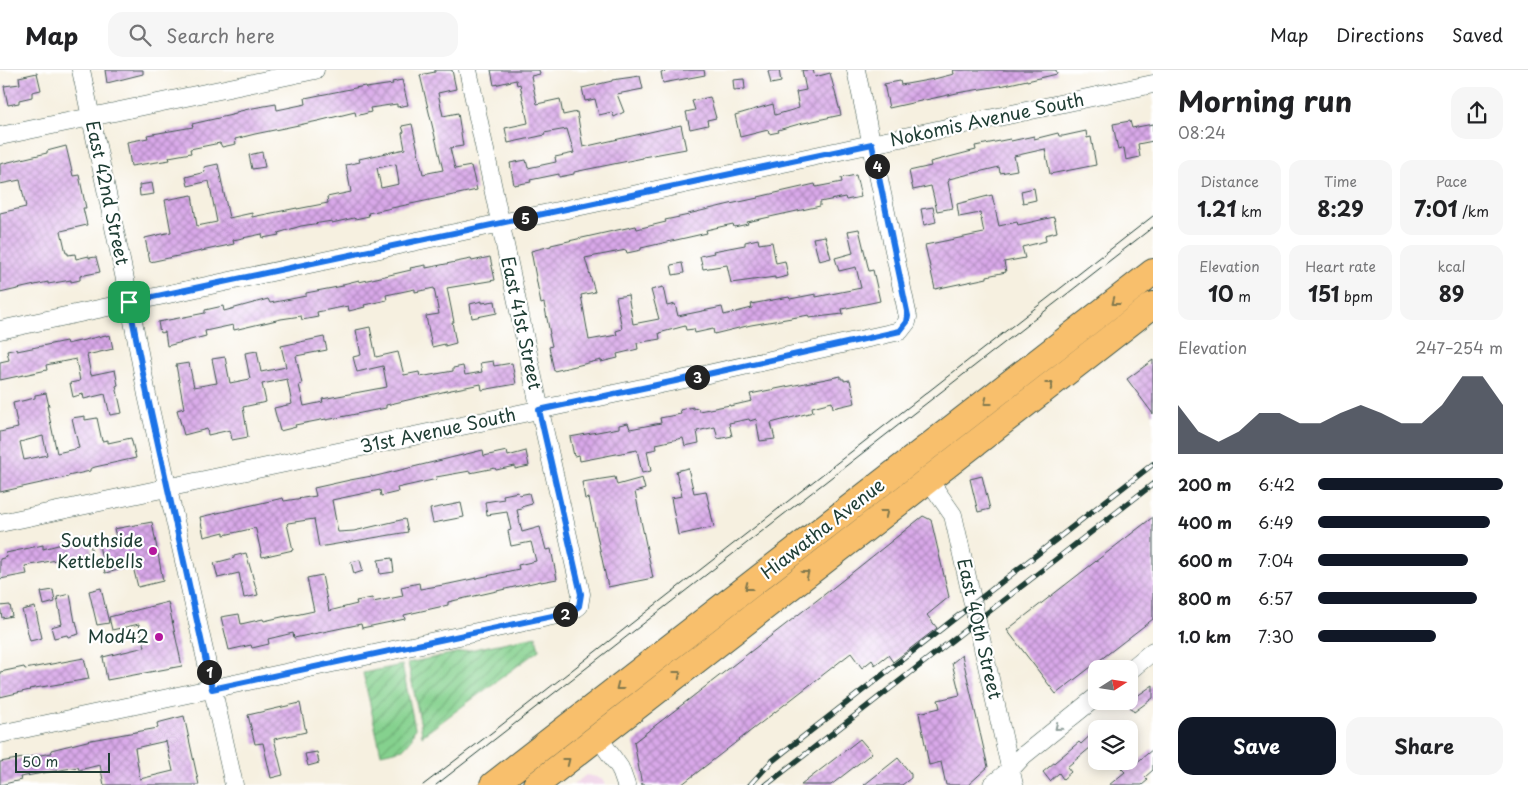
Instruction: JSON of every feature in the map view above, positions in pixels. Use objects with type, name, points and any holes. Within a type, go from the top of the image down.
[{"type":"highway","name":"Hiawatha Avenue","points":[[493,785],[1153,272]]},
{"type":"highway","name":"Hiawatha Avenue","points":[[536,785],[1153,305]]},
{"type":"street","name":"East 42nd Street","points":[[81,70],[168,488],[234,785]]},
{"type":"street","points":[[0,136],[315,70]]},
{"type":"street","name":"East 41st Street","points":[[212,689],[571,612],[579,606],[581,594],[539,410],[468,70]]},
{"type":"street","points":[[856,70],[872,144]]},
{"type":"street","name":"Nokomis Avenue South","points":[[0,330],[1153,84]]},
{"type":"street","name":"31st Avenue South","points":[[0,523],[896,333],[904,327],[908,316],[872,144]]},
{"type":"street","name":"East 40th Street","points":[[928,479],[953,515],[1012,777]]},
{"type":"street","points":[[1138,664],[1153,651]]},
{"type":"street","points":[[0,734],[212,689]]},
{"type":"street","points":[[992,785],[1012,777],[1024,755],[1088,703]]},
{"type":"street","points":[[598,737],[620,768],[626,785]]},
{"type":"shaded area","points":[[586,775],[603,780],[606,785],[573,785]]},
{"type":"green space","points":[[536,636],[539,650],[422,736],[408,663]]},
{"type":"green space","points":[[402,665],[415,728],[411,740],[403,749],[381,754],[363,673]]},
{"type":"building","points":[[105,70],[143,70],[143,74],[107,83]]},
{"type":"building","points":[[435,70],[452,70],[456,89],[438,93],[443,116],[458,113],[463,146],[450,148],[455,169],[471,166],[477,190],[368,213],[369,216],[355,219],[301,226],[278,233],[279,235],[263,238],[262,234],[233,240],[234,244],[150,262],[145,238],[171,232],[165,200],[192,195],[197,226],[217,222],[209,181],[188,186],[186,177],[205,172],[204,167],[218,164],[229,218],[252,213],[252,217],[328,203],[327,197],[351,192],[346,165],[360,162],[359,159],[405,149],[402,126],[412,124],[423,174],[443,170],[420,75],[435,72]],"holes":[[[396,164],[399,184],[381,188],[377,168]]]},
{"type":"building","points":[[491,70],[539,70],[540,74],[531,76],[537,104],[560,99],[563,115],[577,112],[583,147],[681,125],[686,149],[574,172],[574,174],[559,177],[559,174],[530,180],[531,182],[514,185],[510,163],[526,160],[528,168],[556,162],[555,157],[574,153],[567,129],[508,143],[505,128],[528,123],[520,84],[517,85],[516,80],[494,85]]},
{"type":"building","points":[[670,70],[704,70],[705,75],[663,83],[661,72]]},
{"type":"building","points":[[779,70],[781,82],[771,84],[768,71]]},
{"type":"building","points":[[802,70],[813,70],[815,77],[830,73],[841,115],[799,124],[778,130],[779,132],[769,134],[768,130],[740,137],[735,115],[773,104],[775,115],[799,108],[796,92],[806,90]]},
{"type":"building","points":[[953,70],[1056,70],[1057,74],[889,108],[884,84],[900,81],[901,85],[934,79],[954,74]]},
{"type":"building","points":[[37,73],[41,90],[32,92],[32,97],[19,100],[19,103],[8,105],[4,86],[20,84],[19,77]]},
{"type":"building","points":[[640,76],[643,89],[617,94],[624,112],[614,117],[612,112],[599,115],[595,99],[585,101],[582,88],[612,80]]},
{"type":"building","points":[[744,79],[745,89],[734,90],[733,80]]},
{"type":"building","points":[[402,80],[408,105],[397,107],[397,104],[370,108],[371,112],[356,116],[355,112],[255,134],[235,139],[236,144],[222,147],[220,143],[190,149],[191,153],[169,157],[170,160],[131,166],[127,142],[148,138],[147,135],[193,127],[192,124],[253,108],[276,104],[277,110],[306,104],[305,98],[365,86],[366,88],[393,84],[392,82]]},
{"type":"building","points":[[710,97],[716,118],[707,120],[708,125],[690,129],[686,112],[695,110],[692,101]]},
{"type":"building","points":[[1130,121],[1132,128],[1153,124],[1153,141],[1138,144],[1140,157],[1126,160],[1124,148],[1118,150],[1113,124]]},
{"type":"building","points":[[1086,131],[1087,138],[1091,137],[1096,165],[1050,174],[1045,149],[1014,156],[1017,170],[1000,173],[999,167],[949,179],[953,208],[937,211],[931,186],[913,190],[909,171],[931,166],[930,162],[976,150],[975,146],[1010,139],[1011,141],[1034,136],[1034,139],[1058,133],[1059,136],[1063,136]]},
{"type":"building","points":[[66,146],[73,176],[79,175],[86,208],[83,208],[87,225],[61,231],[66,253],[68,255],[75,254],[76,259],[89,256],[89,258],[96,257],[100,272],[80,276],[80,280],[71,282],[71,280],[48,284],[48,282],[0,293],[0,213],[26,207],[20,180],[0,184],[0,164],[47,153],[47,151]]},
{"type":"building","points":[[262,152],[265,167],[252,169],[249,155]]},
{"type":"building","points":[[856,175],[861,197],[846,200],[845,197],[820,202],[820,206],[747,222],[748,224],[734,227],[733,224],[706,230],[707,233],[641,248],[641,250],[627,253],[626,250],[585,258],[595,292],[581,295],[589,340],[617,335],[616,331],[622,329],[616,297],[628,295],[633,324],[659,319],[651,290],[663,287],[667,306],[675,304],[678,316],[722,307],[724,315],[752,308],[751,304],[816,294],[816,297],[861,288],[856,267],[839,271],[835,258],[853,253],[848,231],[859,229],[869,271],[873,270],[880,301],[842,309],[843,314],[809,318],[809,315],[751,325],[714,334],[713,329],[695,333],[694,329],[686,330],[685,326],[659,333],[660,339],[637,343],[638,349],[617,354],[618,358],[554,371],[549,347],[552,346],[550,334],[544,303],[541,304],[531,251],[636,226],[637,229],[688,214],[815,184],[816,187],[842,182],[841,178]]},
{"type":"building","points":[[152,183],[154,194],[140,196],[139,185]]},
{"type":"building","points":[[1034,188],[1036,200],[1023,203],[1021,191]]},
{"type":"building","points":[[992,195],[999,226],[1017,222],[1018,225],[1054,217],[1057,232],[1045,235],[1046,241],[1022,247],[1025,258],[1004,262],[1006,272],[935,289],[925,245],[984,233],[980,213],[959,217],[957,204]]},
{"type":"building","points":[[933,207],[936,222],[924,225],[921,209]]},
{"type":"building","points":[[825,236],[831,258],[819,261],[813,238]]},
{"type":"building","points":[[758,239],[759,244],[772,242],[776,263],[785,261],[788,276],[731,283],[727,265],[703,269],[700,256],[714,253],[713,251],[745,245],[745,242]]},
{"type":"building","points":[[490,257],[495,280],[447,288],[456,343],[445,346],[445,344],[432,347],[428,327],[426,316],[439,314],[434,288],[415,292],[415,289],[386,295],[387,300],[364,305],[365,307],[349,311],[348,306],[317,312],[318,317],[302,320],[301,316],[234,330],[233,325],[205,331],[206,336],[167,346],[165,332],[160,333],[158,322],[205,313],[205,310],[223,306],[224,311],[268,299],[270,303],[306,296],[306,293],[343,286],[343,284],[359,280],[359,282],[411,270],[410,268],[426,265],[426,268]]},
{"type":"building","points":[[682,263],[684,273],[673,275],[671,265]]},
{"type":"building","points":[[482,301],[482,303],[495,301],[497,313],[472,318],[470,304]]},
{"type":"building","points":[[370,327],[376,357],[398,352],[404,375],[419,372],[420,377],[453,371],[453,368],[463,366],[465,375],[482,372],[480,363],[493,361],[494,366],[512,363],[516,384],[482,390],[481,384],[386,405],[386,408],[295,425],[296,427],[280,431],[274,408],[292,404],[287,379],[262,384],[266,402],[243,407],[248,437],[232,440],[230,430],[208,435],[207,429],[184,435],[177,410],[184,408],[176,365],[189,363],[194,387],[217,383],[212,359],[225,357],[230,383],[250,379],[245,353],[257,351],[261,372],[286,367],[281,346],[324,337],[327,350],[296,356],[302,384],[299,385],[304,406],[323,402],[322,399],[387,387],[383,366],[357,372],[353,357],[361,355],[356,330]]},
{"type":"building","points":[[110,335],[113,349],[87,355],[91,375],[115,370],[118,385],[116,386],[122,413],[110,415],[105,394],[84,399],[83,394],[73,397],[70,383],[80,381],[76,359],[46,365],[47,370],[0,380],[0,362],[9,360],[7,351],[17,349],[17,351],[66,341],[67,344]]},
{"type":"building","points":[[1153,360],[1153,414],[1127,379]]},
{"type":"building","points":[[841,376],[841,379],[844,379],[844,381],[850,380],[855,403],[833,408],[832,402],[812,407],[813,412],[771,423],[775,439],[760,441],[756,419],[729,423],[732,436],[718,439],[715,427],[697,431],[699,443],[685,446],[683,438],[656,444],[657,449],[647,451],[651,471],[642,473],[637,450],[580,461],[579,455],[574,456],[570,437],[619,428],[619,425],[628,423],[630,429],[661,423],[660,418],[681,414],[680,410],[693,407],[693,409],[698,408],[699,411],[730,406],[752,401],[750,394]]},
{"type":"building","points":[[46,393],[57,453],[79,448],[72,418],[85,416],[85,420],[97,418],[102,441],[108,440],[108,443],[131,438],[136,458],[95,467],[90,469],[90,471],[68,477],[0,492],[0,432],[18,428],[13,403],[35,398],[35,395]],"holes":[[[43,436],[47,455],[24,460],[20,442]]]},
{"type":"building","points":[[483,450],[484,456],[507,451],[508,456],[526,451],[529,466],[515,469],[515,466],[496,470],[495,468],[470,473],[470,471],[436,477],[437,479],[397,488],[398,492],[381,496],[380,490],[332,500],[338,532],[354,531],[405,519],[408,532],[319,547],[314,519],[288,523],[293,550],[262,557],[255,528],[224,535],[224,532],[204,537],[200,517],[283,498],[284,501],[316,496],[314,488],[372,477]]},
{"type":"building","points":[[688,468],[694,493],[706,491],[714,527],[678,535],[671,498],[682,496],[676,471]]},
{"type":"building","points":[[982,476],[990,509],[978,512],[970,479]]},
{"type":"building","points":[[615,477],[617,485],[642,478],[645,489],[635,492],[653,578],[608,587],[589,498],[585,499],[582,482]]},
{"type":"building","points":[[518,492],[519,495],[529,493],[532,504],[517,510],[522,532],[540,527],[546,550],[551,549],[557,579],[448,602],[448,605],[404,615],[405,619],[362,628],[361,624],[294,638],[293,633],[268,639],[269,644],[252,648],[251,645],[229,650],[221,617],[239,614],[241,624],[314,611],[307,578],[322,575],[329,611],[357,604],[356,601],[372,598],[373,602],[403,596],[401,587],[419,583],[420,589],[449,584],[519,569],[518,565],[536,561],[531,542],[511,546],[508,531],[511,530],[507,512],[487,515],[485,502],[504,499],[503,495]]},
{"type":"building","points":[[461,503],[464,517],[433,523],[430,509]]},
{"type":"building","points":[[923,516],[931,520],[949,597],[927,615],[937,628],[893,662],[888,655],[875,665],[872,660],[862,668],[851,653],[681,785],[642,785],[634,742]]},
{"type":"building","points":[[1153,517],[1153,619],[1100,660],[1088,660],[1088,669],[1056,694],[1007,630]]},
{"type":"building","points":[[152,522],[163,581],[138,587],[133,567],[105,573],[99,545],[117,541],[114,529]]},
{"type":"building","points":[[88,537],[92,552],[57,562],[56,560],[25,566],[27,574],[0,579],[0,559],[7,557],[6,553],[43,545],[43,549]]},
{"type":"building","points":[[246,553],[258,595],[244,598],[239,573],[218,578],[214,563]]},
{"type":"building","points":[[392,558],[394,572],[380,574],[378,560]]},
{"type":"building","points":[[360,560],[363,571],[354,574],[351,562]]},
{"type":"building","points":[[101,588],[109,623],[97,625],[89,591]]},
{"type":"building","points":[[53,590],[55,602],[44,605],[41,592]]},
{"type":"building","points":[[70,594],[79,634],[54,638],[51,627],[62,624],[57,597]]},
{"type":"building","points":[[168,602],[182,666],[107,680],[103,657],[145,647],[139,624],[112,630],[109,617]]},
{"type":"building","points":[[10,605],[12,616],[2,618],[0,606]]},
{"type":"building","points":[[35,607],[42,638],[30,641],[22,610]]},
{"type":"building","points":[[962,655],[988,767],[968,785],[946,785],[941,762],[929,765],[919,713],[940,708],[938,700],[960,695],[952,663]]},
{"type":"building","points":[[84,658],[89,679],[29,689],[0,697],[0,672]]},
{"type":"building","points":[[1153,685],[1153,698],[1138,709],[1138,695]]},
{"type":"building","points":[[300,703],[306,732],[274,739],[283,775],[271,778],[263,743],[255,744],[248,715]]},
{"type":"building","points":[[184,716],[199,785],[104,785],[100,765],[79,770],[78,767],[20,777],[21,780],[0,785],[0,762],[52,753],[51,750],[91,740],[158,728],[157,723]],"holes":[[[166,741],[173,771],[140,779],[135,748]]]},
{"type":"building","points":[[1088,737],[1088,750],[1067,767],[1071,772],[1063,779],[1059,773],[1050,781],[1043,772],[1079,742],[1081,744]]},
{"type":"building","points":[[860,739],[872,753],[831,785],[801,785]]},
{"type":"building","points":[[1153,749],[1153,770],[1145,777],[1148,780],[1142,785],[1109,785],[1125,772],[1123,770],[1138,770],[1138,762]]},
{"type":"building","points":[[317,752],[319,763],[308,766],[305,754]]},
{"type":"building","points":[[898,758],[911,774],[911,778],[902,785],[864,785]]},
{"type":"tram line","points":[[423,785],[1153,216]]},
{"type":"tram line","points":[[436,785],[1153,227]]},
{"type":"railway","points":[[750,785],[771,762],[1153,464]]},
{"type":"railway","points":[[766,785],[1153,484]]},
{"type":"place","name":"Southside Kettlebells","points":[[153,551]]},
{"type":"place","name":"Mod42","points":[[159,637]]},
{"type":"route","points":[[872,144],[908,316],[904,327],[896,333],[539,410],[581,594],[579,606],[571,612],[212,689],[147,394],[129,302],[872,144]]}]
